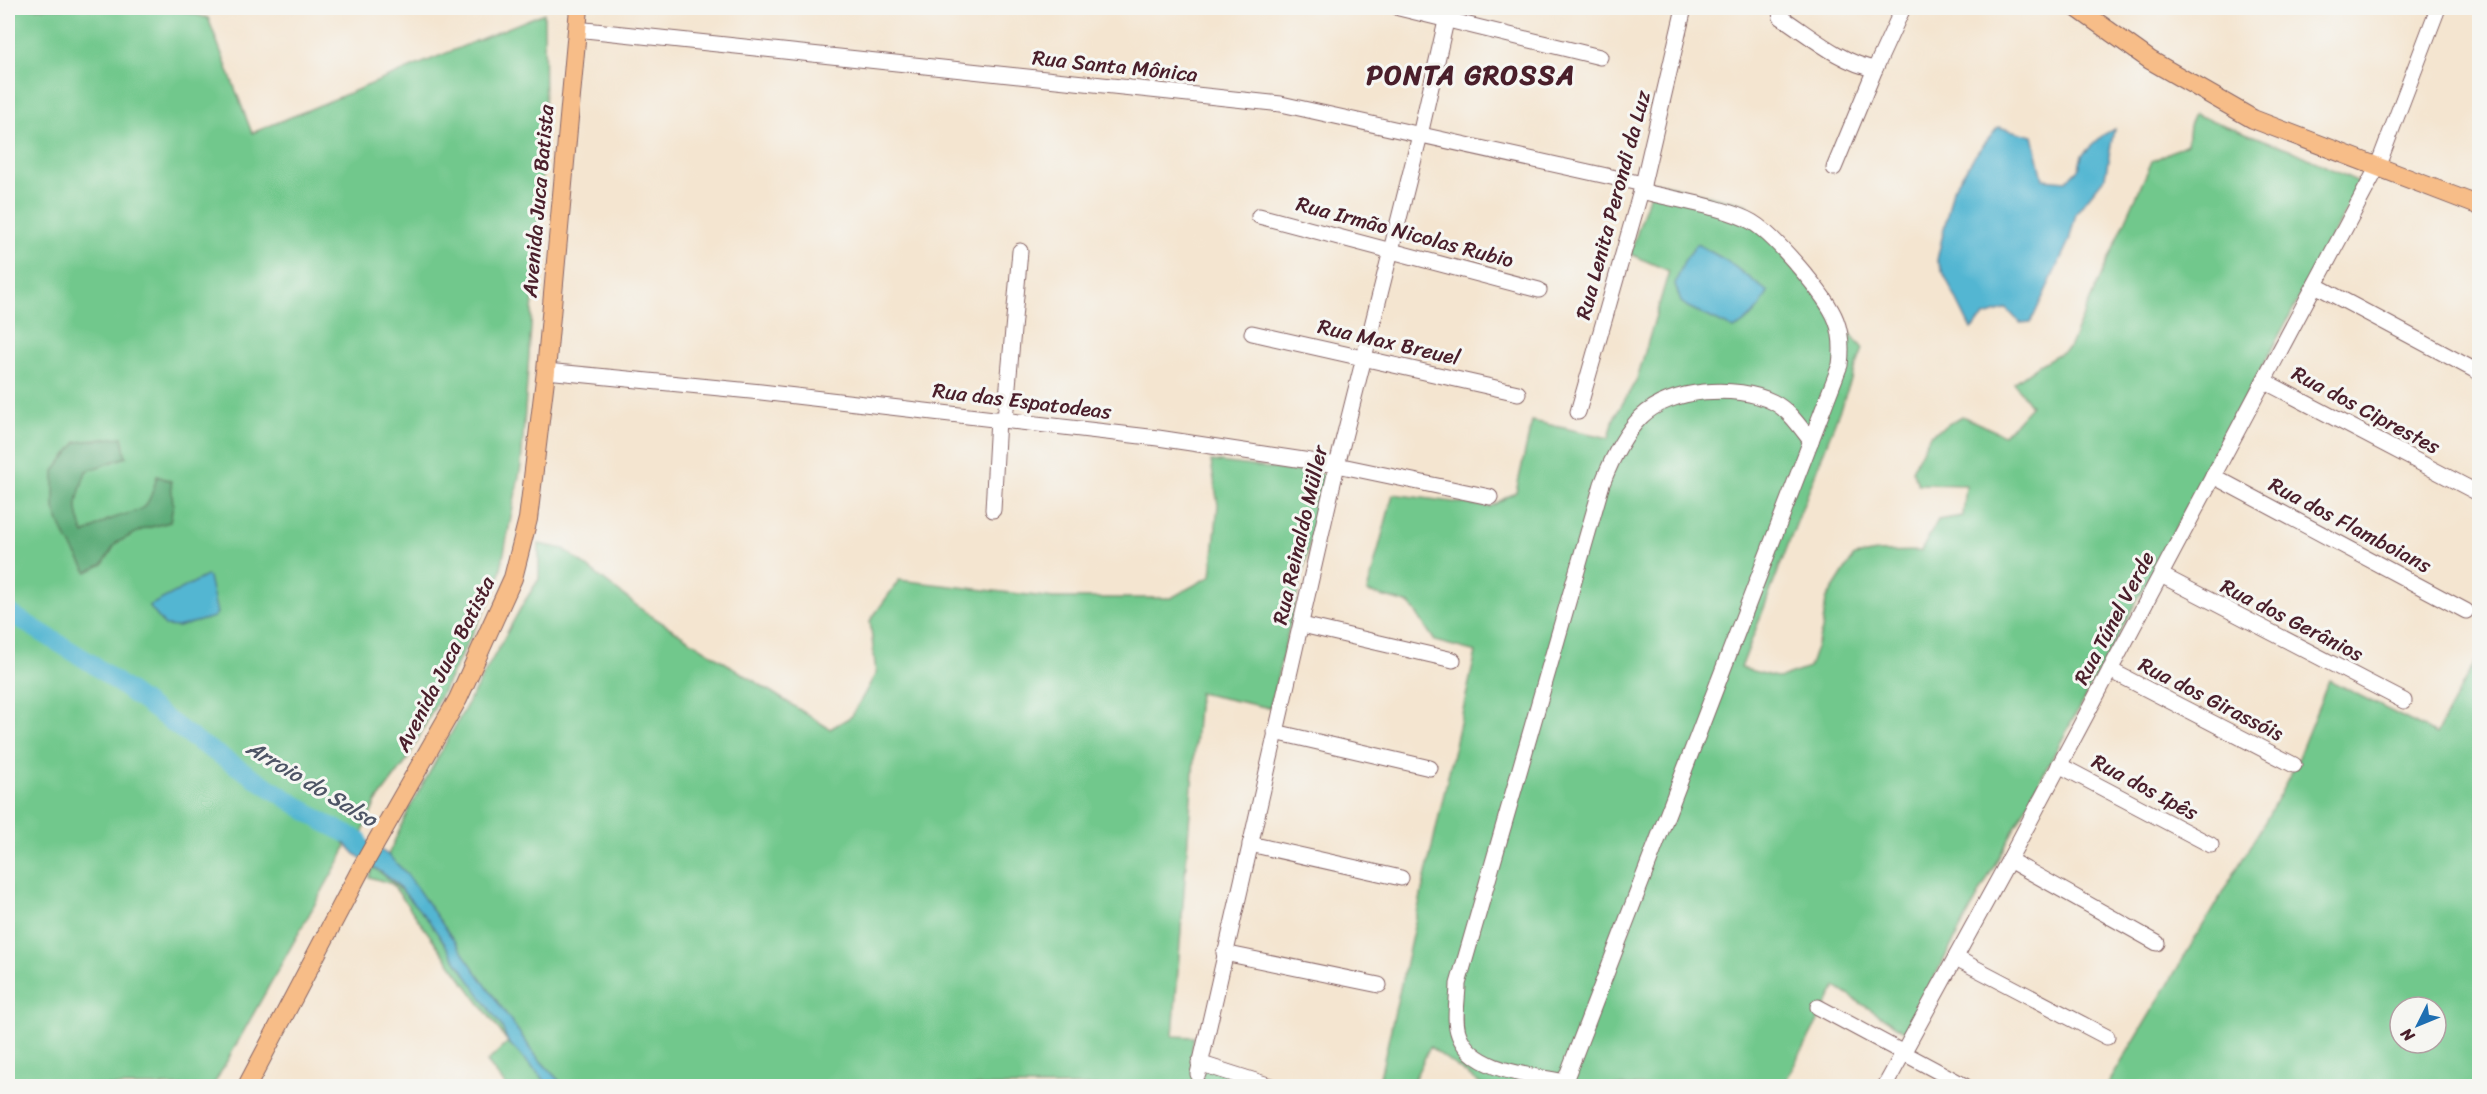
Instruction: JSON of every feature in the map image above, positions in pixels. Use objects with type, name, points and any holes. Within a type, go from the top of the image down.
[{"type":"main road","name":"Avenida Juca Batista","points":[[246,1086],[362,867],[458,699],[513,578],[528,519],[546,371],[579,8]]},
{"type":"main road","points":[[2079,8],[2150,60],[2253,118],[2480,207]]},
{"type":"street","points":[[1399,8],[1447,13],[1600,57]]},
{"type":"street","name":"Rua Lenita Perondi da Luz","points":[[1578,412],[1642,188],[1684,8]]},
{"type":"street","points":[[1779,8],[1781,17],[1824,45],[1862,66],[1875,69]]},
{"type":"street","points":[[1834,168],[1875,69],[1904,8]]},
{"type":"street","name":"Rua Túnel Verde","points":[[1885,1086],[2009,860],[2377,168],[2438,8]]},
{"type":"street","name":"Rua Reinaldo Müller","points":[[1271,1086],[1198,1069],[1337,465],[1420,135],[1447,13]]},
{"type":"street","name":"Rua Santa Mônica","points":[[576,29],[1281,104],[1642,188],[1734,214],[1753,223],[1771,239],[1818,291],[1836,318],[1843,346],[1840,365],[1564,1084]]},
{"type":"street","name":"Rua Irmão Nicolas Rubio","points":[[1259,216],[1539,290]]},
{"type":"street","points":[[993,510],[1020,251]]},
{"type":"street","points":[[2315,285],[2480,373]]},
{"type":"street","name":"Rua Max Breuel","points":[[1251,333],[1518,393]]},
{"type":"street","name":"Rua das Espatodeas","points":[[546,371],[761,392],[1158,438],[1337,465],[1490,497]]},
{"type":"street","name":"Rua dos Ciprestes","points":[[2264,381],[2480,494]]},
{"type":"street","points":[[1564,1084],[1494,1067],[1475,1056],[1459,1035],[1458,984],[1610,462],[1642,416],[1659,404],[1682,394],[1726,392],[1773,402],[1788,413],[1811,441]]},
{"type":"street","name":"Rua dos Flamboians","points":[[2213,476],[2466,611]]},
{"type":"street","name":"Rua dos Gerânios","points":[[2161,575],[2404,701]]},
{"type":"street","points":[[1302,625],[1453,660]]},
{"type":"street","name":"Rua dos Girassóis","points":[[2109,670],[2294,765]]},
{"type":"street","points":[[1275,732],[1430,768]]},
{"type":"street","name":"Rua dos Ipês","points":[[2059,765],[2211,845]]},
{"type":"street","points":[[1250,844],[1401,878]]},
{"type":"street","points":[[2009,860],[2157,943]]},
{"type":"street","points":[[1224,953],[1379,985]]},
{"type":"street","points":[[1956,958],[2107,1037]]},
{"type":"street","points":[[1818,1007],[1965,1086]]},
{"type":"green space","points":[[8,8],[170,8],[208,18],[252,133],[544,13],[545,131],[521,466],[498,584],[406,762],[376,802],[361,836],[346,826],[335,831],[346,845],[343,854],[213,1086],[8,1086]],"holes":[[[77,442],[126,457],[86,471],[77,502],[78,516],[84,534],[108,520],[137,513],[151,500],[170,522],[143,529],[116,543],[103,564],[54,509]]]},
{"type":"green space","points":[[2194,114],[2289,149],[2361,183],[1905,1032],[1836,987],[1783,1086],[1483,1086],[1430,1047],[1411,1086],[1378,1086],[1476,652],[1435,641],[1410,604],[1367,592],[1393,494],[1490,507],[1516,492],[1532,421],[1609,438],[1614,418],[1637,379],[1669,271],[1630,254],[1654,182],[1747,205],[1863,349],[1741,668],[1780,678],[1809,668],[1822,630],[1826,600],[1854,556],[1877,552],[1921,551],[1938,520],[1963,516],[1966,485],[1918,484],[1912,470],[1930,435],[1962,416],[2004,435],[2031,406],[2014,383],[2069,348],[2152,161],[2187,144],[2189,125]]},
{"type":"green space","points":[[122,437],[126,457],[86,471],[77,502],[78,516],[84,534],[106,521],[142,509],[150,499],[157,476],[171,481],[173,505],[170,522],[143,529],[116,543],[103,564],[87,572],[64,534],[54,509],[54,471],[77,442]]},
{"type":"green space","points":[[1211,461],[1326,475],[1270,708],[1199,693],[1173,1036],[1194,1037],[1191,1056],[1289,1086],[564,1086],[536,1056],[388,855],[408,811],[539,579],[539,544],[564,549],[645,612],[830,729],[852,716],[876,673],[870,621],[899,580],[1054,598],[1171,598],[1211,576],[1218,505]]},
{"type":"green space","points":[[2479,654],[2479,1086],[2107,1086],[2263,825],[2293,770],[2329,680],[2436,734]]},
{"type":"green space","points":[[373,867],[392,881],[410,899],[444,940],[502,1027],[509,1042],[550,1086],[506,1086],[487,1062],[508,1042],[392,884],[369,877]]},
{"type":"water","points":[[1998,127],[2033,136],[2043,179],[2066,181],[2079,168],[2082,155],[2103,135],[2114,129],[2105,177],[2076,213],[2069,241],[2031,322],[2020,323],[2007,309],[1985,316],[1971,329],[1937,260],[1953,189],[1976,154]]},
{"type":"water","points":[[1697,244],[1727,261],[1768,292],[1754,313],[1734,329],[1681,302],[1675,284],[1684,261]]},
{"type":"water","points":[[206,576],[209,577],[217,613],[214,617],[178,627],[165,626],[149,606]]},
{"type":"water","points":[[346,826],[388,855],[406,873],[536,1056],[564,1086],[550,1086],[508,1042],[502,1027],[429,921],[394,881],[355,854],[334,831]]},
{"type":"waterway","name":"Arroio do Salso","points":[[8,612],[91,663],[194,739],[323,822],[359,840]]},
{"type":"district","name":"PONTA GROSSA","points":[[1471,75]]}]
